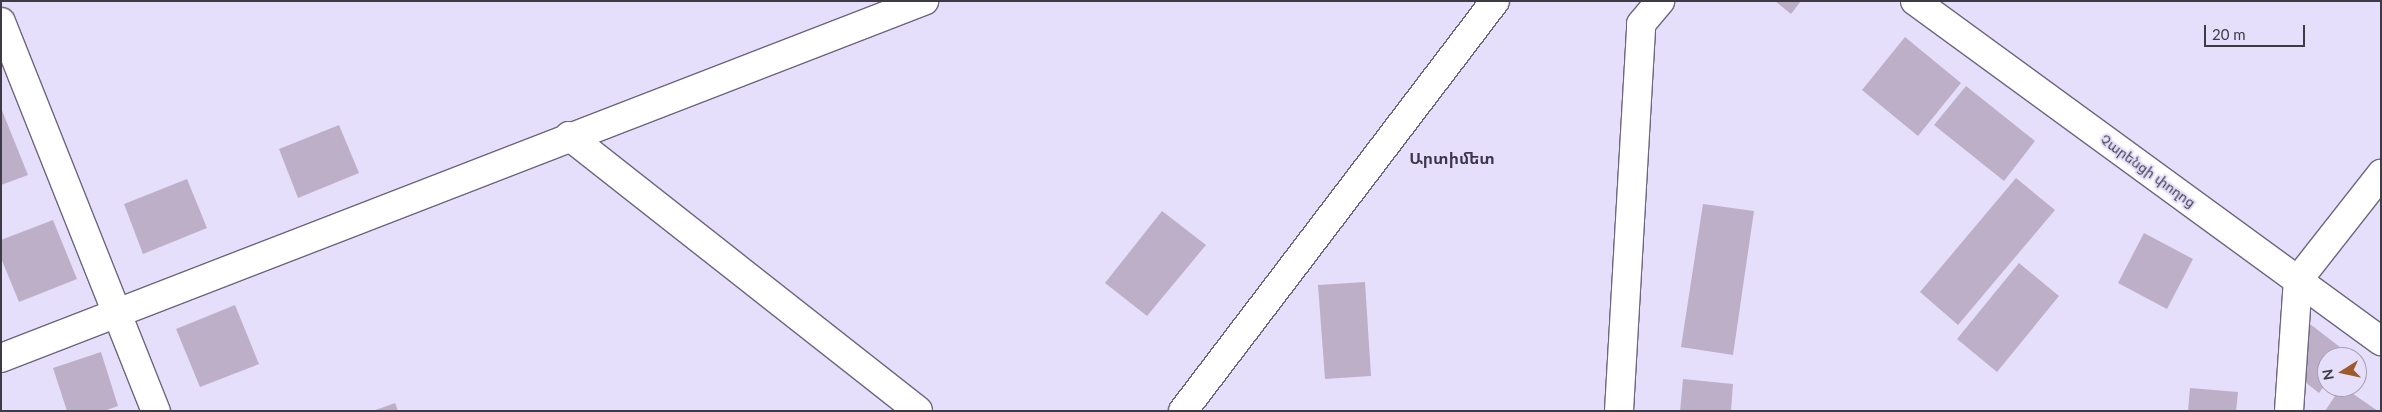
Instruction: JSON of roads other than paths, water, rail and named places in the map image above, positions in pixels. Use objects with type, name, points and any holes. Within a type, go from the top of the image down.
[{"type":"street","points":[[1,358],[114,312],[569,136],[924,1]]},
{"type":"street","points":[[1183,411],[1495,1]]},
{"type":"street","points":[[1619,411],[1641,24],[1660,1]]},
{"type":"street","name":"Չարենցի փողոց","points":[[1914,1],[2381,341]]},
{"type":"street","points":[[1,22],[114,312],[156,411]]},
{"type":"street","points":[[569,136],[918,411]]},
{"type":"street","points":[[2289,411],[2298,280],[2381,174]]},
{"type":"district","name":"Արտիմետ","points":[[1452,158]]}]
